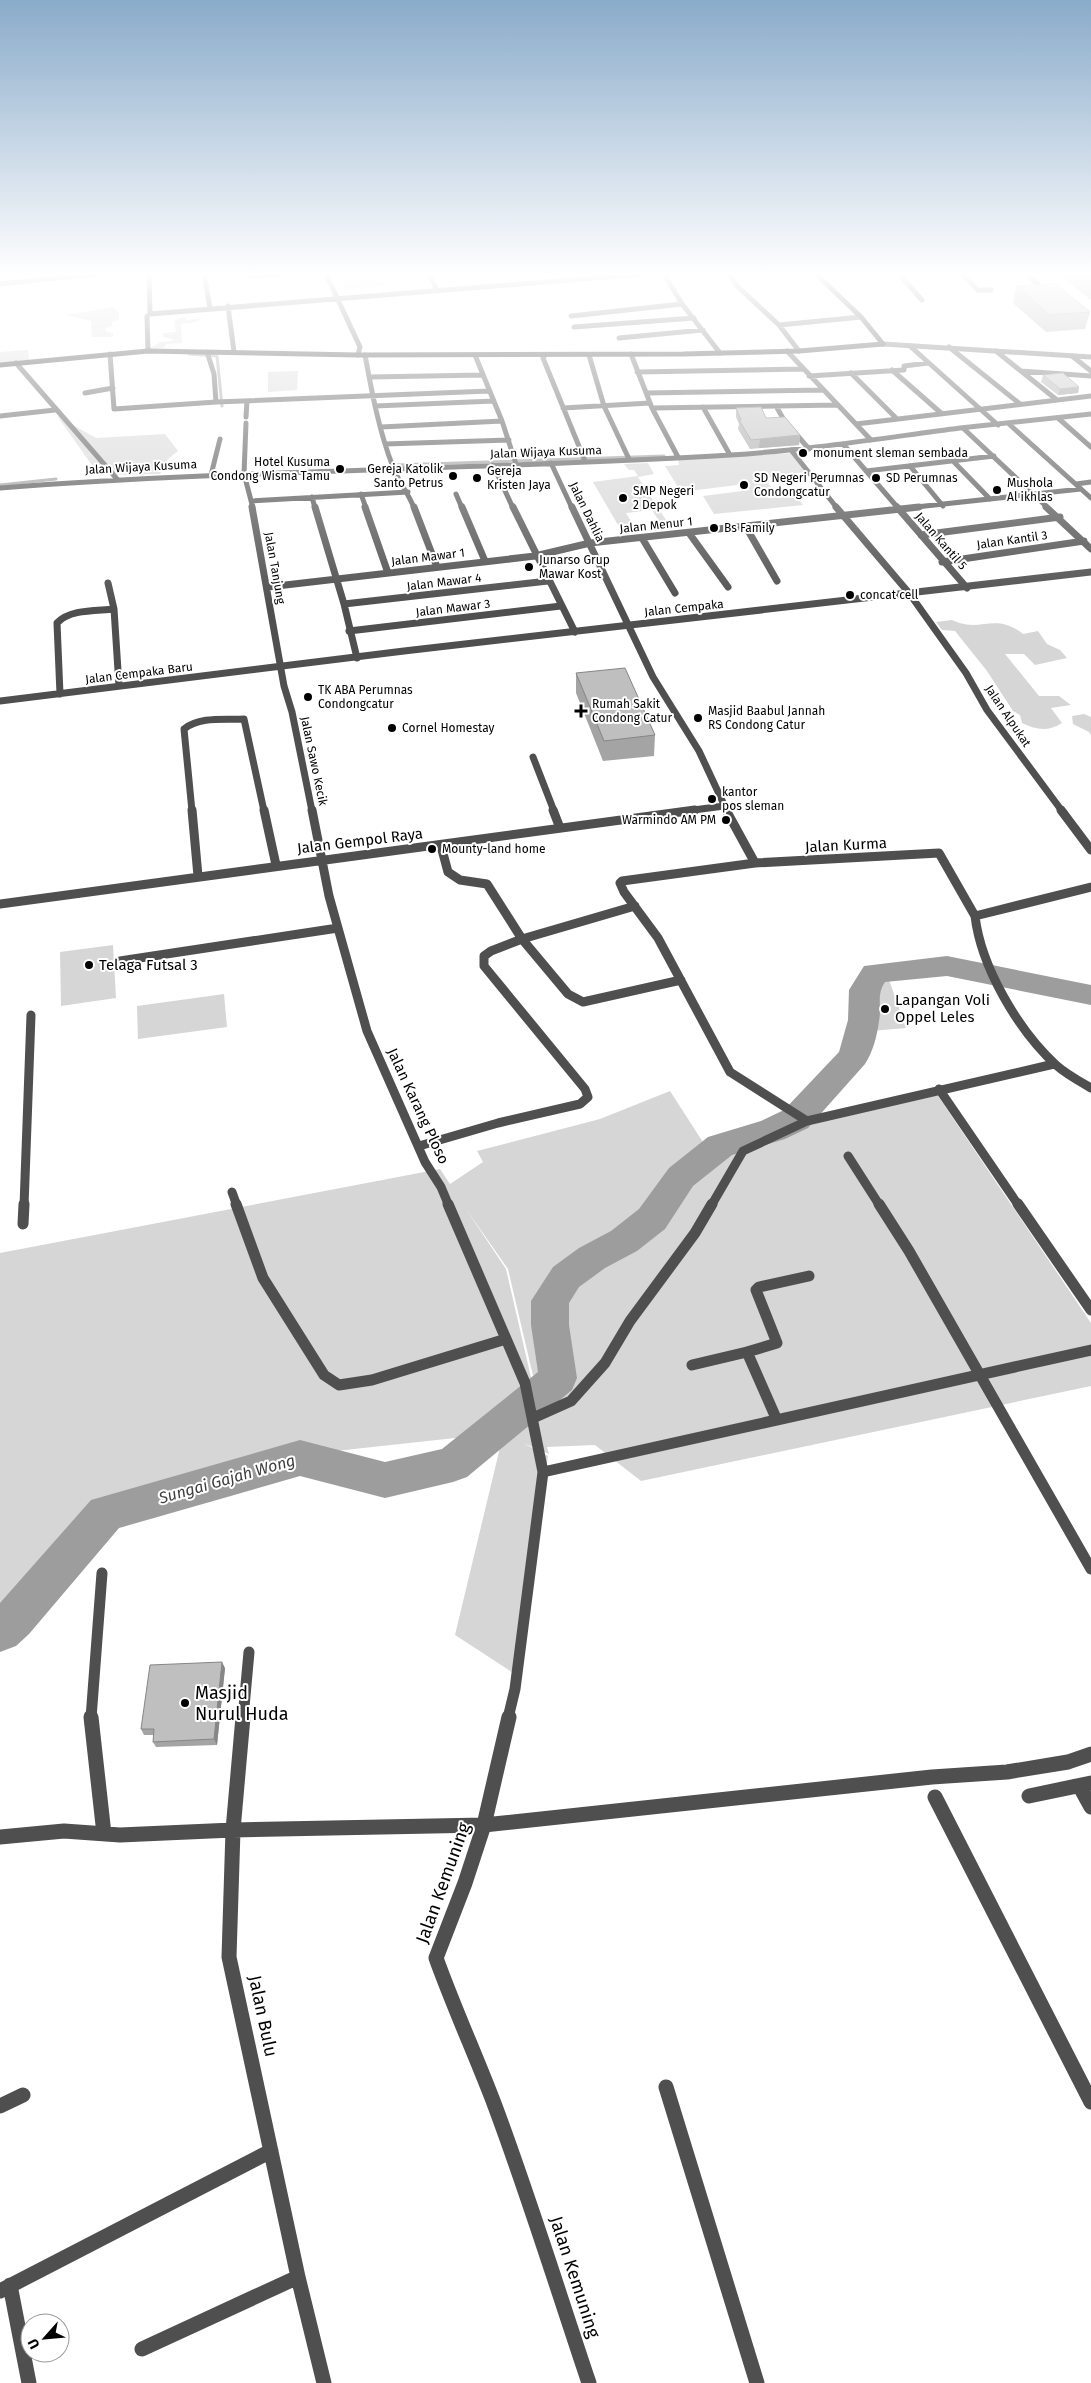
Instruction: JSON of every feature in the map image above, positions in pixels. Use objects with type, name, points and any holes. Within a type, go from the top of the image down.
[{"type":"street","points":[[34,385],[117,479]]},
{"type":"street","points":[[215,385],[216,402]]},
{"type":"street","points":[[371,385],[385,444],[394,470],[408,492],[437,567]]},
{"type":"street","points":[[487,385],[509,440],[515,463]]},
{"type":"street","points":[[554,385],[584,460]]},
{"type":"street","points":[[598,385],[604,406],[628,458]]},
{"type":"street","points":[[643,385],[651,406],[678,457]]},
{"type":"street","points":[[818,385],[871,440]]},
{"type":"street","points":[[864,385],[897,419]]},
{"type":"street","points":[[909,385],[941,413]]},
{"type":"street","points":[[953,385],[998,425]]},
{"type":"street","points":[[997,385],[1020,404]]},
{"type":"street","points":[[1038,385],[1056,400]]},
{"type":"street","points":[[85,393],[113,388],[114,410],[216,402],[489,391]]},
{"type":"street","points":[[646,393],[823,390]]},
{"type":"street","points":[[856,424],[1091,396]]},
{"type":"street","points":[[375,406],[494,401]]},
{"type":"street","name":"Jalan Tanjung","points":[[247,402],[244,474],[268,587],[280,667]]},
{"type":"street","points":[[563,408],[604,406],[838,405]]},
{"type":"street","points":[[776,406],[784,420],[809,449]]},
{"type":"street","points":[[703,407],[730,454]]},
{"type":"street","points":[[0,416],[55,410]]},
{"type":"street","name":"Jalan Wijaya Kusuma","points":[[0,488],[117,479],[394,470],[809,449],[964,428],[1091,414]]},
{"type":"street","points":[[1058,418],[1091,447]]},
{"type":"street","points":[[381,427],[502,421]]},
{"type":"street","points":[[1009,424],[1091,498]]},
{"type":"street","points":[[964,428],[1060,517],[1091,549]]},
{"type":"street","points":[[1081,438],[1091,437]]},
{"type":"street","points":[[211,475],[220,439]]},
{"type":"street","points":[[385,444],[509,440]]},
{"type":"street","name":"Jalan Kantil 5","points":[[843,444],[942,562],[967,588]]},
{"type":"street","name":"Jalan Alpukat","points":[[791,450],[842,515],[909,593],[966,673],[987,710],[1091,850]]},
{"type":"street","points":[[866,471],[994,456]]},
{"type":"street","points":[[953,462],[990,499]]},
{"type":"street","name":"Jalan Dahlia","points":[[550,463],[653,677],[699,751],[724,806],[755,863]]},
{"type":"street","points":[[493,465],[560,606],[575,632]]},
{"type":"street","points":[[910,466],[943,506]]},
{"type":"street","name":"Jalan Menur 1","points":[[590,543],[897,509],[943,506],[1033,494],[1091,482]]},
{"type":"street","points":[[251,501],[408,492]]},
{"type":"street","points":[[361,494],[388,573]]},
{"type":"street","points":[[456,494],[485,562]]},
{"type":"street","points":[[312,498],[344,604],[357,658]]},
{"type":"street","points":[[921,535],[1060,517]]},
{"type":"street","points":[[746,527],[777,581]]},
{"type":"street","points":[[689,533],[728,587]]},
{"type":"street","points":[[642,538],[675,593]]},
{"type":"street","name":"Jalan Kantil 3","points":[[942,562],[1084,541]]},
{"type":"street","name":"Jalan Mawar 1","points":[[268,587],[536,556],[590,543]]},
{"type":"street","name":"Jalan Cempaka","points":[[280,667],[1091,572]]},
{"type":"street","name":"Jalan Mawar 4","points":[[344,604],[548,581]]},
{"type":"street","points":[[108,583],[114,609],[119,686]]},
{"type":"street","name":"Jalan Mawar 3","points":[[349,631],[560,606]]},
{"type":"street","points":[[60,694],[58,619],[66,615],[114,609]]},
{"type":"street","name":"Jalan Cempaka Baru","points":[[0,700],[280,667]]},
{"type":"street","name":"Jalan Sawo Kecik","points":[[280,667],[292,712],[322,860]]},
{"type":"street","points":[[198,876],[184,729],[187,725],[200,721],[244,719],[276,865]]},
{"type":"street","points":[[533,757],[560,828]]},
{"type":"street","name":"Jalan Gempol Raya","points":[[0,904],[276,865],[441,846],[724,806]]},
{"type":"street","points":[[441,846],[448,872],[460,880],[488,884],[522,939],[568,994],[583,1002],[593,1001],[681,980]]},
{"type":"street","name":"Jalan Kurma","points":[[635,906],[621,887],[622,881],[755,863],[939,853],[975,916]]},
{"type":"street","name":"Jalan Karang Ploso","points":[[322,860],[338,928],[367,1030],[425,1162],[441,1187],[525,1383],[532,1412]]},
{"type":"street","points":[[1091,887],[975,916],[975,926],[985,959],[1019,1020],[1054,1064],[1091,1088]]},
{"type":"street","points":[[419,1146],[498,1122],[585,1101],[588,1097],[585,1089],[484,966],[484,956],[491,951],[522,939],[635,906],[658,938],[730,1072],[803,1119]]},
{"type":"street","points":[[120,961],[338,928]]},
{"type":"street","points":[[23,1224],[31,1015]]},
{"type":"street","points":[[532,1412],[571,1401],[605,1363],[630,1321],[695,1233],[743,1151],[803,1119],[1054,1064]]},
{"type":"street","points":[[939,1089],[1091,1310]]},
{"type":"street","points":[[848,1156],[909,1251],[979,1376],[1087,1554],[1091,1569]]},
{"type":"street","points":[[232,1192],[263,1278],[324,1375],[339,1385],[372,1380],[506,1339]]},
{"type":"street","points":[[692,1365],[777,1343],[757,1296],[758,1288],[809,1276]]},
{"type":"street","points":[[543,1472],[634,1449],[979,1376],[1091,1350]]},
{"type":"street","points":[[747,1352],[776,1418]]},
{"type":"street","name":"Jalan Kemuning","points":[[532,1412],[543,1472],[518,1676],[484,1825],[465,1883],[436,1958],[454,2008],[474,2051],[496,2108],[589,2383]]},
{"type":"street","points":[[102,1573],[90,1712],[104,1834]]},
{"type":"street","name":"Jalan Bulu","points":[[249,1652],[233,1830],[229,1957],[298,2278],[324,2383]]},
{"type":"street","points":[[0,1837],[64,1831],[104,1834],[484,1825],[932,1778],[1007,1772],[1068,1762],[1091,1754]]},
{"type":"street","points":[[1029,1796],[1085,1785],[1091,1807]]},
{"type":"street","points":[[935,1797],[1091,2102]]},
{"type":"street","points":[[666,2087],[757,2383]]},
{"type":"street","points":[[0,2106],[23,2095]]},
{"type":"street","points":[[28,2383],[5,2288],[271,2151]]},
{"type":"street","points":[[142,2349],[298,2278]]},
{"type":"shaded area","points":[[268,385],[297,385],[297,390],[268,392]]},
{"type":"shaded area","points":[[57,416],[96,438],[165,434],[178,451],[168,459],[160,474],[99,475]]},
{"type":"shaded area","name":"SD Negeri Perumnas Condongcatur","points":[[791,453],[805,472],[764,478],[774,491],[791,489],[803,505],[714,514],[703,496],[750,490],[745,484],[681,492],[665,466],[679,465],[678,460]]},
{"type":"shaded area","points":[[648,463],[654,474],[638,477],[666,520],[659,521],[652,510],[626,513],[632,523],[618,525],[593,482],[638,476],[634,470],[629,470],[624,464]]},
{"type":"shaded area","points":[[952,620],[971,625],[1004,624],[1013,627],[1023,634],[1038,631],[1047,644],[1060,650],[1067,658],[1035,665],[1024,654],[1005,654],[1039,696],[1059,696],[1071,705],[1051,708],[1062,723],[1052,728],[1042,729],[1022,723],[1020,715],[1013,711],[987,671],[955,631],[942,630],[936,622]]},
{"type":"shaded area","points":[[1084,714],[1091,717],[1091,735],[1089,732],[1073,724],[1072,716]]},
{"type":"shaded area","points":[[113,945],[116,998],[61,1006],[60,952]]},
{"type":"shaded area","name":"Lapangan Voli Oppel Leles","points":[[888,977],[906,1028],[871,1031],[868,990],[876,978]]},
{"type":"shaded area","points":[[224,994],[227,1027],[138,1039],[137,1006]]},
{"type":"shaded area","points":[[670,1091],[708,1150],[720,1146],[715,1155],[806,1125],[936,1093],[1091,1323],[1091,1386],[641,1481],[595,1445],[547,1447],[549,1454],[523,1443],[548,1456],[518,1676],[455,1635],[503,1435],[501,1433],[299,1455],[97,1502],[14,1619],[0,1631],[0,1253],[440,1169],[450,1184],[483,1162],[477,1151],[600,1119]],"holes":[[[466,1209],[508,1269],[534,1380],[558,1369],[536,1399],[506,1269]]]},
{"type":"building","points":[[1055,385],[1077,385],[1079,387],[1060,389]]},
{"type":"building","points":[[761,407],[766,418],[785,417],[800,435],[751,440],[739,420],[741,420],[736,408]]},
{"type":"building","points":[[625,668],[655,735],[604,741],[576,673]]},
{"type":"building","name":"Masjid Nurul Huda","points":[[222,1662],[214,1739],[153,1742],[154,1729],[141,1729],[150,1665]]},
{"type":"waterway","points":[[220,385],[222,406]]},
{"type":"waterway","points":[[396,465],[664,456]]},
{"type":"waterway","points":[[0,485],[56,479]]},
{"type":"waterway","name":"Sungai Gajah Wong","points":[[0,1631],[14,1619],[106,1513],[300,1458],[385,1480],[453,1464],[558,1378],[550,1325],[550,1301],[566,1277],[592,1258],[624,1241],[652,1219],[681,1177],[720,1146],[773,1130],[796,1119],[854,1056],[864,1020],[864,990],[875,973],[947,966],[1091,995]]},
{"type":"place","name":"monument sleman sembada","points":[[803,453]]},
{"type":"place","name":"Hotel Kusuma Condong Wisma Tamu","points":[[340,469]]},
{"type":"place","name":"Gereja Katolik Santo Petrus","points":[[453,476]]},
{"type":"place","name":"Gereja Kristen Jaya","points":[[477,478]]},
{"type":"place","name":"SD Perumnas","points":[[876,478]]},
{"type":"place","name":"SD Negeri Perumnas Condongcatur","points":[[744,485]]},
{"type":"place","name":"Mushola Al ikhlas","points":[[997,490]]},
{"type":"place","name":"SMP Negeri 2 Depok","points":[[623,498]]},
{"type":"place","name":"Bs Family","points":[[714,528]]},
{"type":"place","name":"Junarso Grup Mawar Kost","points":[[529,567]]},
{"type":"place","name":"concat cell","points":[[850,595]]},
{"type":"place","name":"TK ABA Perumnas Condongcatur","points":[[308,697]]},
{"type":"place","name":"Rumah Sakit Condong Catur","points":[[581,711]]},
{"type":"place","name":"Masjid Baabul Jannah RS Condong Catur","points":[[698,718]]},
{"type":"place","name":"Cornel Homestay","points":[[392,728]]},
{"type":"place","name":"kantor pos sleman","points":[[712,799]]},
{"type":"place","name":"Warmindo AM PM","points":[[726,820]]},
{"type":"place","name":"Mounty-land home","points":[[432,849]]},
{"type":"place","name":"Telaga Futsal 3","points":[[89,965]]},
{"type":"place","name":"Lapangan Voli Oppel Leles","points":[[885,1009]]},
{"type":"place","name":"Masjid Nurul Huda","points":[[185,1703]]}]
